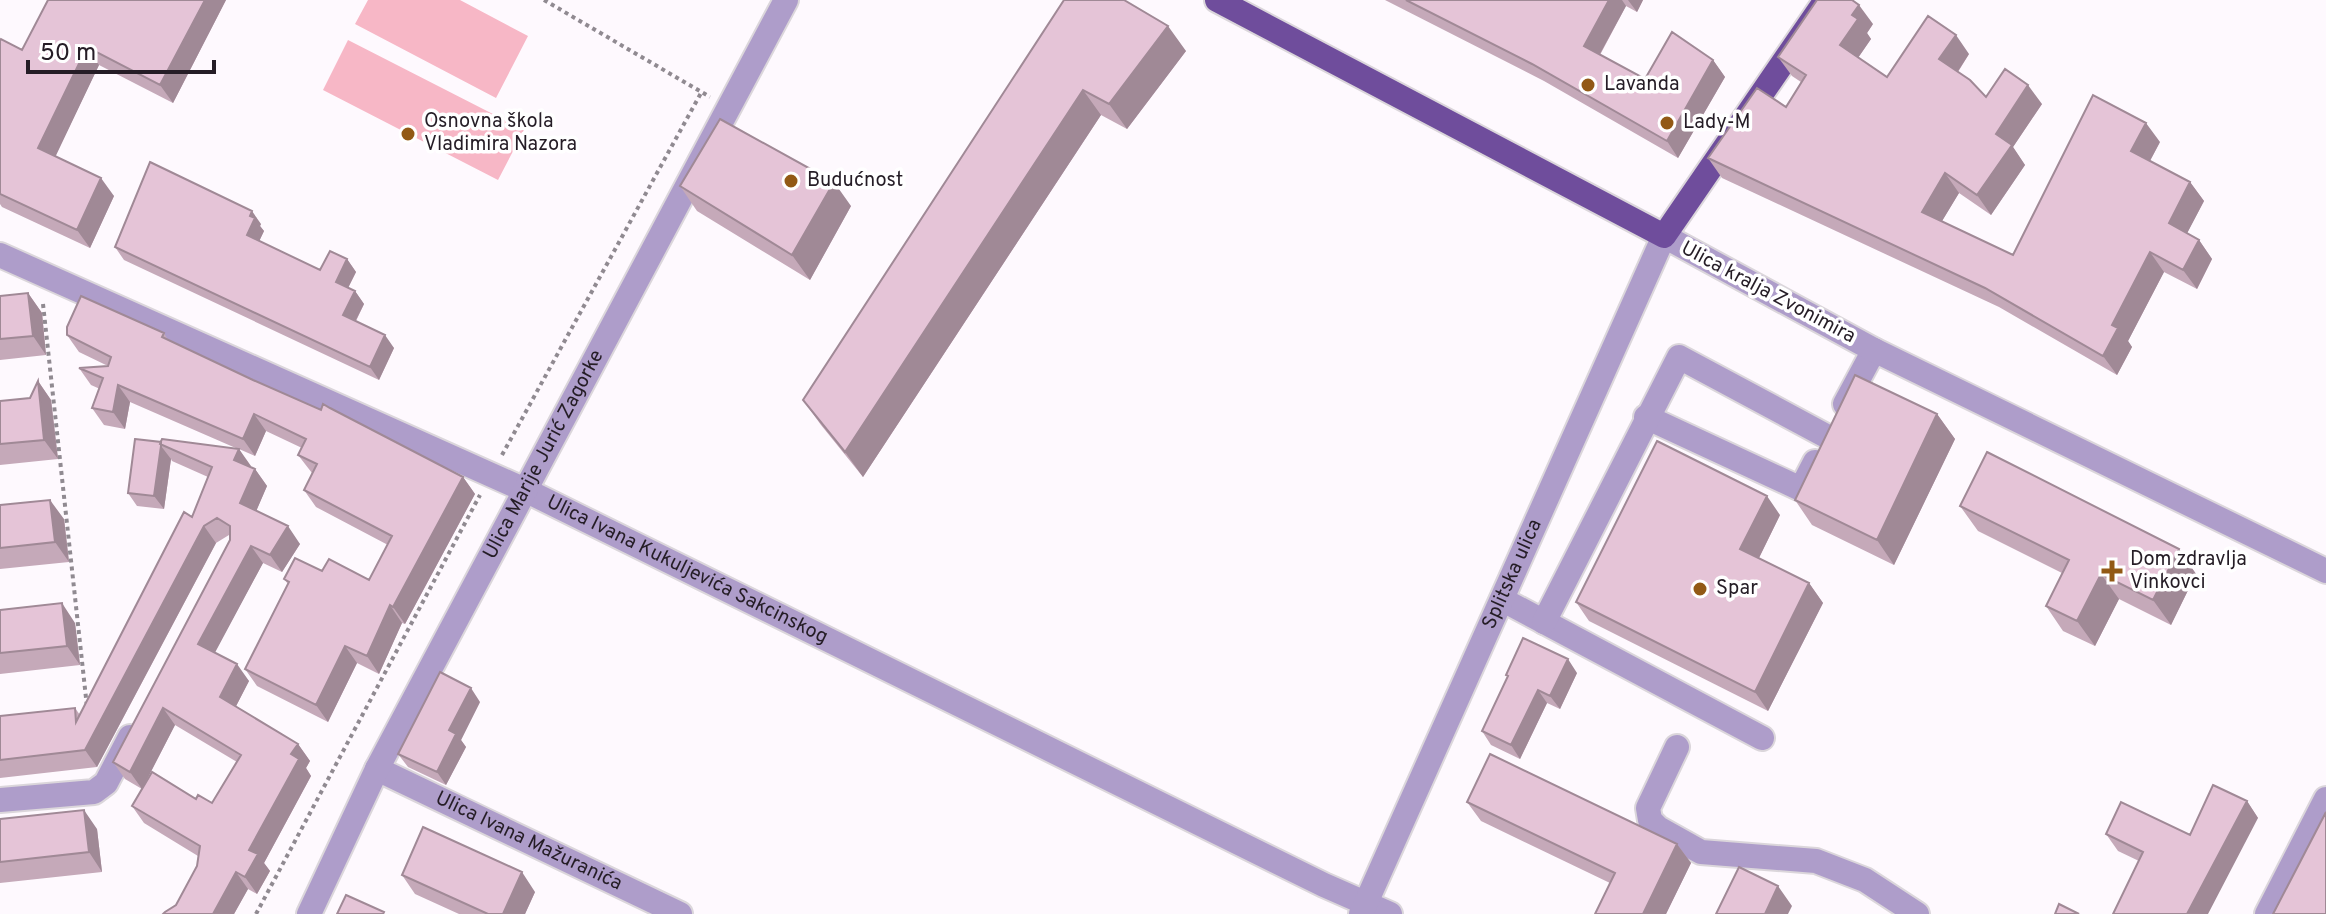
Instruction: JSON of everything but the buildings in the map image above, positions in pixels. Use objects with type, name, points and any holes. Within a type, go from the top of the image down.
[{"type":"main road","name":"Ulica kralja Zvonimira","points":[[1217,0],[1664,236]]},
{"type":"main road","points":[[1664,236],[1826,0]]},
{"type":"street","name":"Ulica Marije Jurić Zagorke","points":[[309,914],[377,769],[786,0]]},
{"type":"street","name":"Ulica kralja Zvonimira","points":[[1664,236],[1874,350],[2326,571]]},
{"type":"street","name":"Splitska ulica","points":[[1363,907],[1664,236]]},
{"type":"street","name":"Ulica Ivana Kukuljevića Sakcinskog","points":[[0,255],[525,490],[1363,907],[1390,914]]},
{"type":"street","points":[[1646,417],[1801,489],[1874,350]]},
{"type":"street","points":[[1544,622],[1679,357],[1828,437]]},
{"type":"street","points":[[1503,600],[1762,738]]},
{"type":"street","points":[[0,800],[94,792],[106,783],[143,714]]},
{"type":"street","points":[[1677,747],[1648,808],[1650,820],[1658,828],[1701,852],[1816,861],[1865,880],[1917,914]]},
{"type":"street","name":"Ulica Ivana Mažuranića","points":[[377,769],[680,914]]},
{"type":"street","points":[[2267,914],[2326,799]]},
{"type":"path","points":[[544,0],[701,93],[730,106]]},
{"type":"path","points":[[256,914],[491,475],[701,93]]},
{"type":"path","points":[[29,305],[57,303]]},
{"type":"path","points":[[43,304],[87,710]]},
{"type":"path","points":[[41,403],[54,401]]},
{"type":"path","points":[[52,509],[65,508]]},
{"type":"path","points":[[62,611],[78,609]]},
{"type":"shaded area","points":[[368,0],[460,0],[528,36],[496,98],[355,24]]},
{"type":"shaded area","points":[[348,40],[524,130],[498,180],[323,90]]},
{"type":"place","name":"Lavanda","points":[[1588,85]]},
{"type":"place","name":"Lady-M","points":[[1667,123]]},
{"type":"place","name":"Osnovna škola Vladimira Nazora","points":[[408,134]]},
{"type":"place","name":"Budućnost","points":[[791,181]]},
{"type":"place","name":"Dom zdravlja Vinkovci","points":[[2112,571]]},
{"type":"place","name":"Spar","points":[[1700,589]]}]
